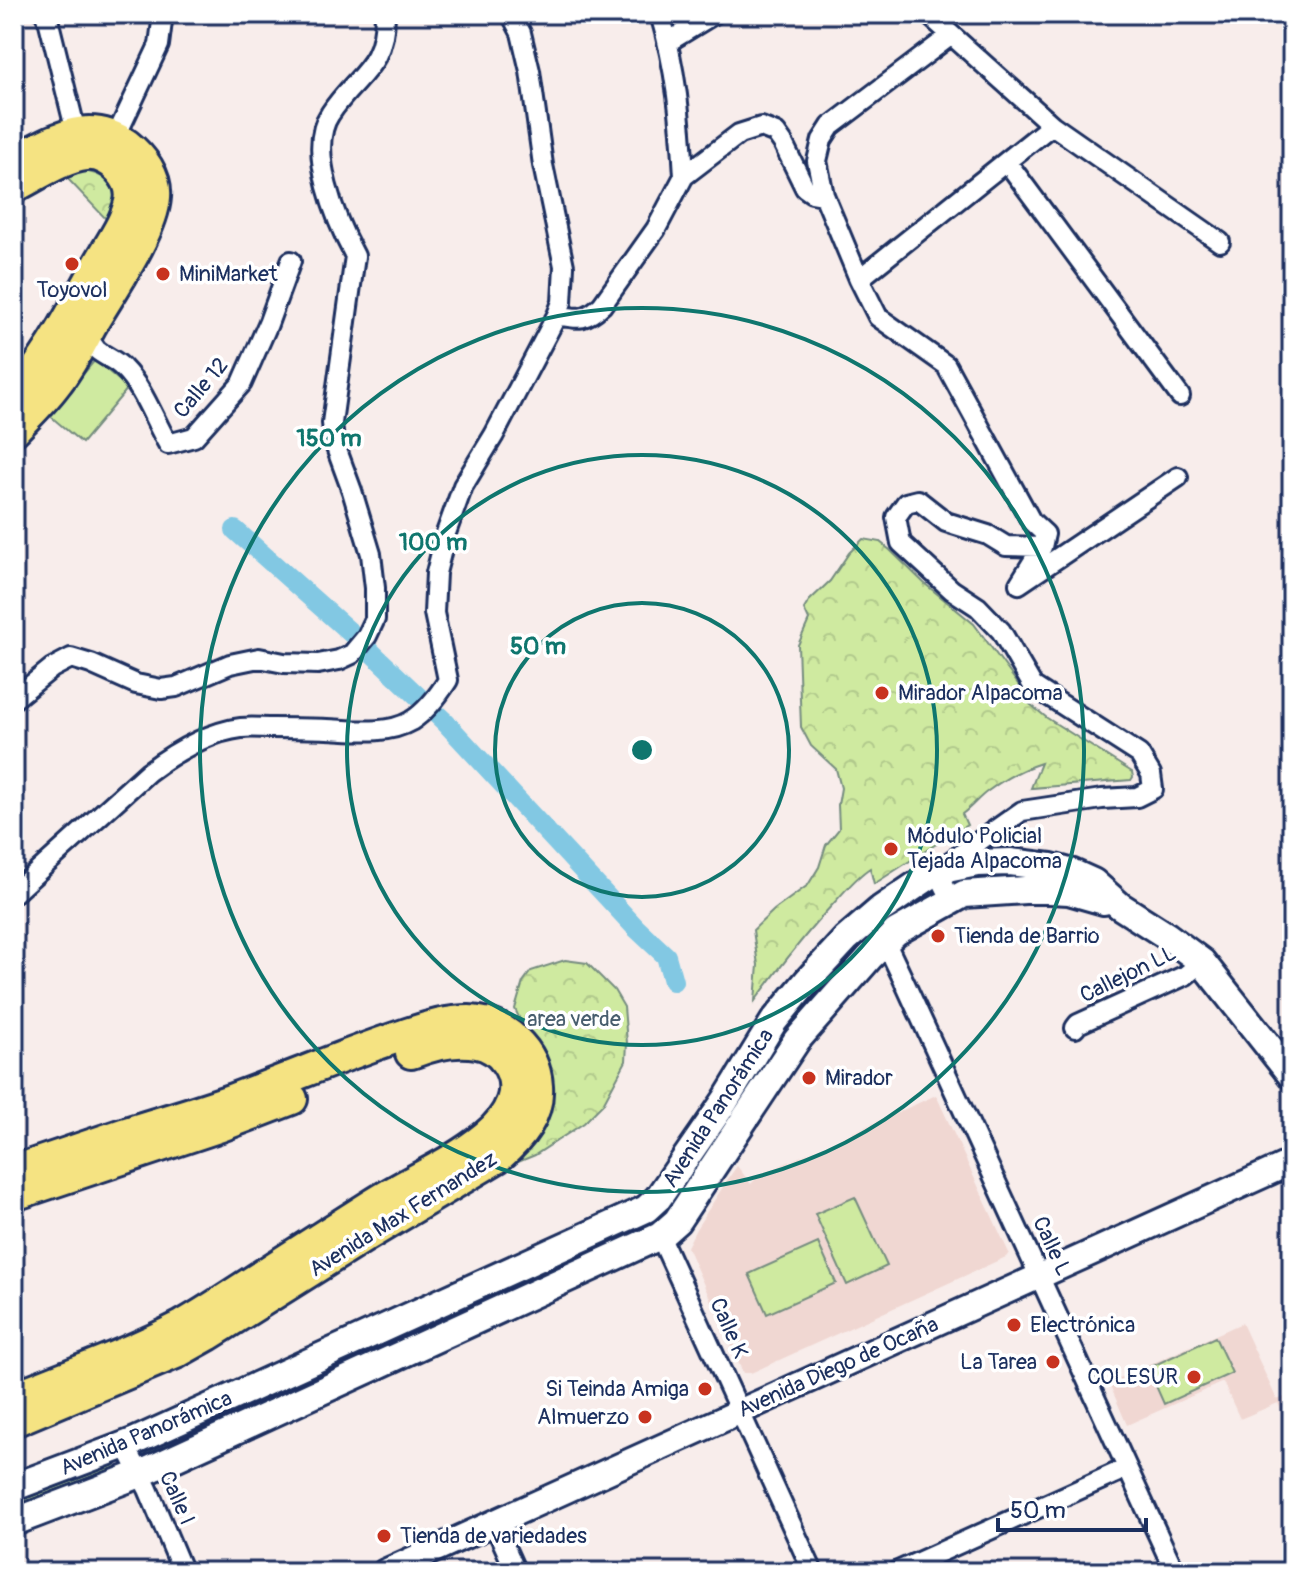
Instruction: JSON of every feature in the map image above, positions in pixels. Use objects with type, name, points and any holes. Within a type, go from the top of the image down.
[{"type":"main road","points":[[14,161],[76,132],[102,133],[112,149]]},
{"type":"main road","points":[[14,187],[76,157],[112,149],[139,156],[153,178],[155,200],[144,234],[76,329],[49,351],[14,396]]},
{"type":"main road","points":[[14,430],[55,385],[70,363],[76,329]]},
{"type":"main road","name":"Avenida Panorámica","points":[[14,1487],[125,1445],[646,1209],[658,1198],[725,1101],[774,1021],[808,980],[870,918],[937,871],[977,863],[1010,862],[1051,867],[1093,882],[1120,906],[1202,962],[1292,1076]]},
{"type":"main road","name":"Avenida Panorámica","points":[[14,1522],[140,1474],[660,1236],[677,1221],[797,1040],[885,941],[964,894],[1069,891],[1120,906]]},
{"type":"main road","points":[[870,918],[885,941]]},
{"type":"main road","name":"Avenida Max Fernandez","points":[[14,1171],[231,1100],[337,1070],[463,1041],[491,1048],[502,1056],[514,1078],[512,1104],[505,1117],[485,1137],[457,1157],[376,1202],[217,1304],[171,1343],[14,1421]]},
{"type":"main road","name":"Avenida Max Fernandez","points":[[14,1195],[221,1126],[337,1070]]},
{"type":"main road","points":[[646,1209],[660,1236]]},
{"type":"main road","name":"Avenida Max Fernandez","points":[[14,1397],[135,1349],[171,1343]]},
{"type":"street","points":[[45,14],[76,132]]},
{"type":"street","points":[[112,149],[159,45],[163,14]]},
{"type":"street","points":[[14,699],[52,668],[71,658],[136,684],[161,689],[176,687],[230,664],[259,658],[284,663],[318,664],[339,660],[352,654],[367,636],[375,619],[371,554],[334,442],[332,423],[355,256],[343,235],[328,195],[321,140],[327,117],[379,53],[385,35],[385,14]]},
{"type":"street","points":[[14,893],[168,757],[212,736],[242,728],[366,731],[391,728],[409,723],[423,713],[448,680],[434,613],[436,573],[446,533],[463,486],[494,435],[562,302],[564,266],[543,165],[530,71],[521,33],[511,14]]},
{"type":"street","points":[[660,14],[681,112],[684,176]]},
{"type":"street","points":[[668,42],[714,14]]},
{"type":"street","points":[[928,14],[1052,125],[1220,242]]},
{"type":"street","points":[[950,36],[831,126],[822,140],[817,161],[824,195],[878,317],[946,365],[1031,521],[1045,534],[1042,547],[1019,584],[1178,477]]},
{"type":"street","points":[[859,279],[1052,125]]},
{"type":"street","points":[[557,315],[580,319],[602,305],[656,229],[684,176],[739,134],[761,127],[776,133],[805,188],[824,195]]},
{"type":"street","points":[[1007,162],[1180,396]]},
{"type":"street","name":"Calle 12","points":[[76,329],[97,350],[121,365],[139,386],[168,444],[194,437],[242,383],[291,261]]},
{"type":"street","points":[[952,901],[937,871],[1022,811],[1137,797],[1153,789],[1151,774],[1139,754],[1033,686],[1001,631],[978,607],[952,590],[901,543],[896,517],[906,503],[918,500],[946,522],[988,535],[1006,546],[1042,547]]},
{"type":"street","name":"Calle L","points":[[885,941],[1175,1572]]},
{"type":"street","name":"Callejon LL","points":[[1075,1028],[1186,975],[1202,962]]},
{"type":"street","name":"Avenida Diego de Ocaña","points":[[385,1572],[1292,1162]]},
{"type":"street","name":"Calle K","points":[[660,1236],[813,1572]]},
{"type":"street","name":"Calle I","points":[[125,1445],[183,1572]]},
{"type":"street","points":[[896,1572],[1127,1468]]},
{"type":"street","points":[[494,1523],[516,1572]]},
{"type":"shaded area","points":[[936,1095],[1009,1253],[751,1373],[743,1373],[687,1247],[737,1166],[751,1184],[758,1176]]},
{"type":"shaded area","name":"COLESUR","points":[[1242,1323],[1277,1400],[1292,1394],[1292,1426],[1289,1427],[1278,1403],[1240,1419],[1223,1382],[1127,1425],[1109,1383]]},
{"type":"green space","points":[[81,171],[101,176],[112,189],[117,202],[106,219],[67,178]]},
{"type":"green space","points":[[95,360],[128,388],[82,443],[49,415]]},
{"type":"green space","points":[[863,539],[880,542],[974,624],[1030,704],[1132,772],[1133,777],[1131,780],[1031,788],[1041,763],[1007,778],[962,814],[967,825],[874,884],[870,868],[860,876],[813,927],[755,1001],[758,965],[753,930],[808,885],[819,867],[826,845],[839,829],[841,788],[836,769],[811,746],[801,727],[798,645],[809,620],[804,609]]},
{"type":"green space","name":"area verde","points":[[565,960],[587,963],[614,990],[624,1007],[626,1061],[603,1104],[584,1123],[535,1155],[516,1163],[511,1146],[530,1041],[515,1009],[523,982],[531,971]]},
{"type":"green space","points":[[855,1197],[887,1266],[847,1285],[815,1214]]},
{"type":"green space","points":[[635,1228],[637,1233],[146,1454],[147,1450]]},
{"type":"green space","points":[[818,1243],[836,1283],[767,1314],[749,1274]]},
{"type":"green space","points":[[1215,1337],[1232,1373],[1164,1404],[1148,1368]]},
{"type":"green space","points":[[114,1465],[116,1470],[14,1509],[14,1503]]},
{"type":"waterway","points":[[235,530],[445,722],[636,928],[666,956],[673,981]]},
{"type":"place","name":"Toyovol","points":[[72,264]]},
{"type":"place","name":"MiniMarket","points":[[163,274]]},
{"type":"place","name":"Mirador Alpacoma","points":[[882,693]]},
{"type":"place","name":"Módulo Policial Tejada Alpacoma","points":[[891,849]]},
{"type":"place","name":"Tienda de Barrio","points":[[938,936]]},
{"type":"place","name":"Mirador","points":[[809,1078]]},
{"type":"place","name":"Electrónica","points":[[1014,1325]]},
{"type":"place","name":"La Tarea","points":[[1053,1362]]},
{"type":"place","name":"COLESUR","points":[[1194,1377]]},
{"type":"place","name":"Si Teinda Amiga","points":[[705,1389]]},
{"type":"place","name":"Almuerzo","points":[[645,1417]]},
{"type":"place","name":"Tienda de variedades","points":[[384,1536]]}]
